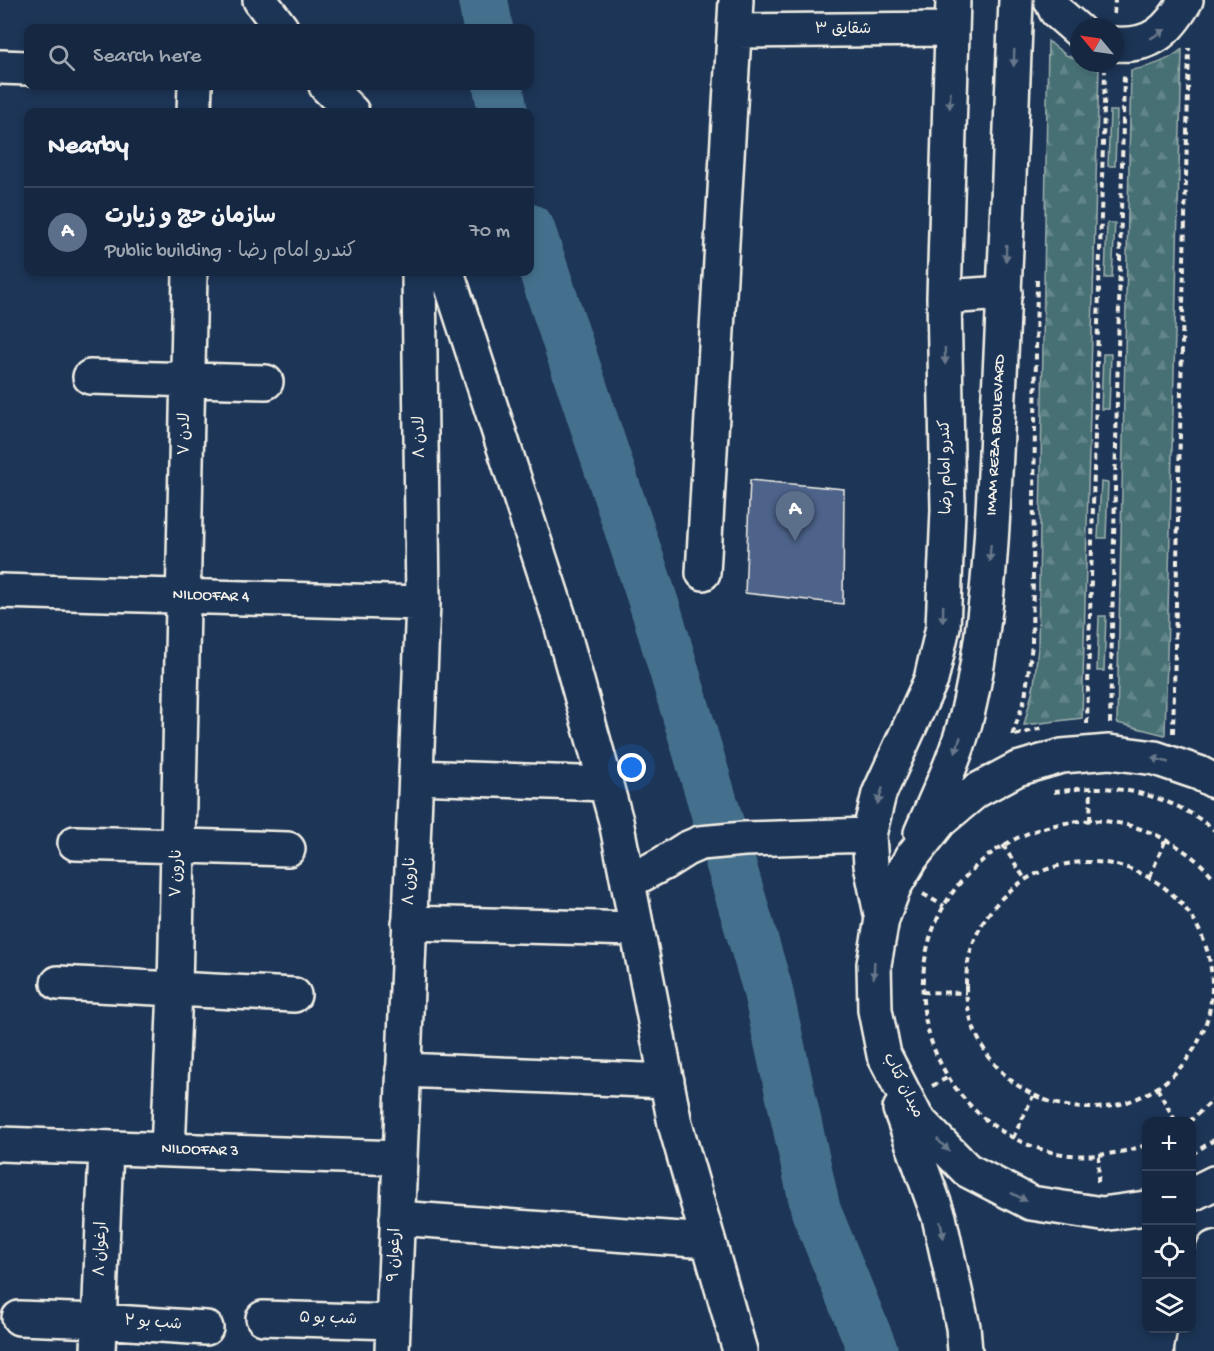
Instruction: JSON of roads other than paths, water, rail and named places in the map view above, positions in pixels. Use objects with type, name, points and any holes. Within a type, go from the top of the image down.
[{"type":"street","points":[[260,0],[278,24]]},
{"type":"street","name":"IMAM REZA BOULEVARD","points":[[911,858],[952,763],[967,716],[980,654],[991,548],[1005,293],[1017,0]]},
{"type":"street","points":[[1051,0],[1056,11],[1070,23]]},
{"type":"street","points":[[1124,52],[1153,38],[1167,28],[1186,0]]},
{"type":"street","name":"شقایق ۳","points":[[735,16],[953,15]]},
{"type":"street","name":"کندرو امام رضا","points":[[882,919],[871,865],[869,835],[879,794],[931,680],[943,627],[948,510],[944,297],[953,15]]},
{"type":"street","points":[[703,573],[735,16]]},
{"type":"street","points":[[0,67],[24,68]]},
{"type":"street","points":[[194,108],[195,90]]},
{"type":"street","points":[[330,90],[348,108]]},
{"type":"street","name":"لادن ۷","points":[[182,596],[190,276]]},
{"type":"street","name":"لادن ۸","points":[[419,276],[423,603]]},
{"type":"street","points":[[448,276],[560,620],[606,784],[616,821],[675,1124],[740,1351]]},
{"type":"street","points":[[944,297],[1005,293]]},
{"type":"street","points":[[90,377],[266,382]]},
{"type":"street","name":"NILOOFAR 4","points":[[0,591],[423,603]]},
{"type":"street","name":"نارون ۷","points":[[168,1150],[175,990],[182,596]]},
{"type":"street","name":"نارون ۸","points":[[399,1158],[423,603]]},
{"type":"street","name":"میدان کتاب","points":[[1142,1209],[1102,1214],[1031,1203],[967,1170],[917,1119],[884,1055],[875,1011],[874,964],[882,919],[894,888],[911,858],[940,821],[976,791],[1017,769],[1062,756],[1109,752],[1155,758],[1199,773],[1214,781]]},
{"type":"street","points":[[416,777],[606,784]]},
{"type":"street","points":[[628,882],[700,843],[744,838],[869,835]]},
{"type":"street","points":[[75,843],[288,849]]},
{"type":"street","points":[[409,923],[637,929]]},
{"type":"street","points":[[58,983],[294,995]]},
{"type":"street","points":[[884,1055],[907,1130],[939,1217],[963,1327],[965,1351]]},
{"type":"street","points":[[403,1070],[667,1082]]},
{"type":"street","name":"NILOOFAR 3","points":[[0,1144],[399,1158]]},
{"type":"street","name":"ارغوان ۸","points":[[99,1336],[106,1148]]},
{"type":"street","name":"ارغوان ۹","points":[[393,1336],[399,1158]]},
{"type":"street","points":[[1196,1192],[1214,1183]]},
{"type":"street","points":[[397,1218],[708,1241]]},
{"type":"street","points":[[1192,1351],[1205,1271],[1214,1248]]},
{"type":"street","points":[[1213,1351],[1214,1312]]},
{"type":"street","name":"شب بو ۲","points":[[19,1318],[99,1336],[206,1328]]},
{"type":"street","name":"شب بو ۵","points":[[263,1318],[393,1336]]},
{"type":"waterway","points":[[483,0],[487,24]]},
{"type":"waterway","points":[[499,90],[502,108]]},
{"type":"waterway","points":[[534,241],[658,616],[767,987],[816,1211],[873,1351]]},
{"type":"place","name":"سازمان حج و زیارت","points":[[795,541]]}]
